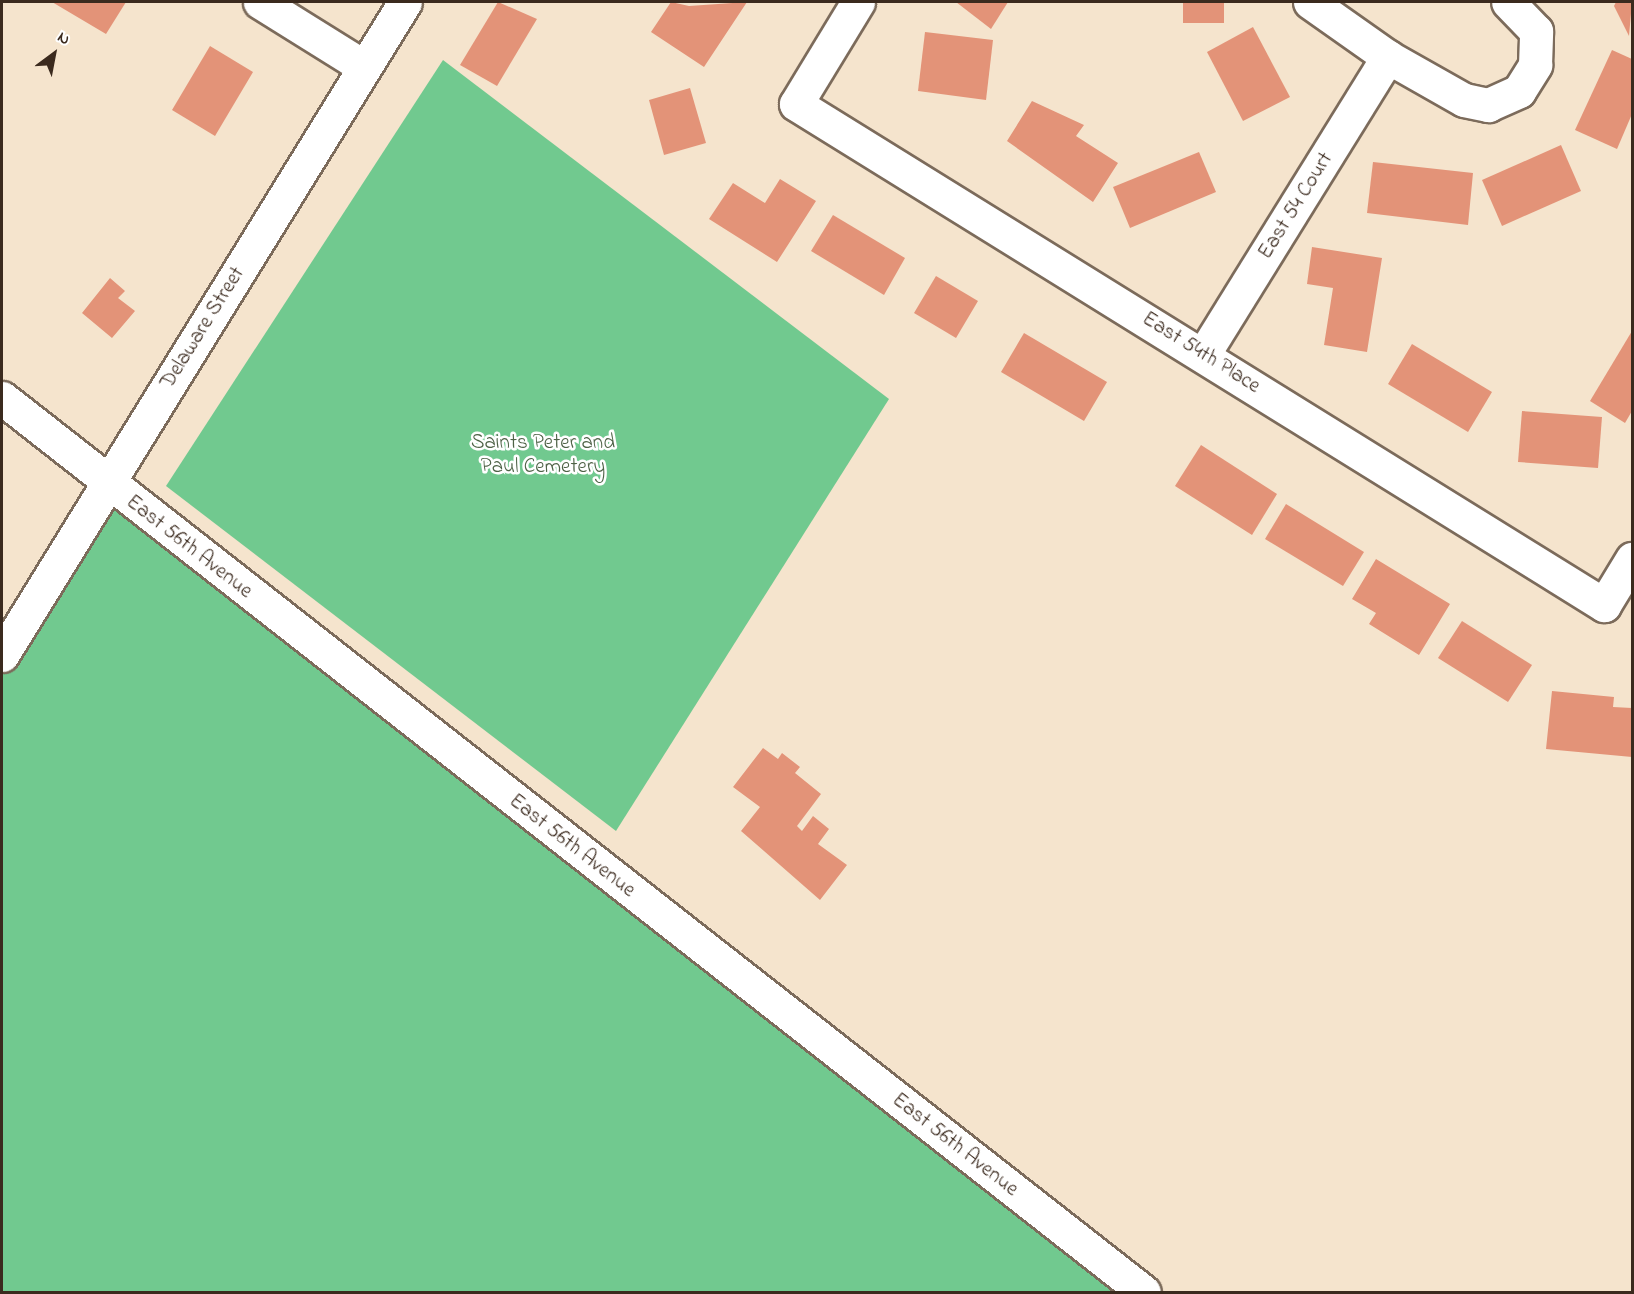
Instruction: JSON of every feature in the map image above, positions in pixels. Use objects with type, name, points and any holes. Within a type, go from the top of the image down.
[{"type":"street","points":[[260,2],[363,66]]},
{"type":"street","name":"Delaware Street","points":[[2,655],[363,66],[405,2]]},
{"type":"street","name":"East 54th Place","points":[[858,2],[796,104],[1604,605],[1632,559]]},
{"type":"street","points":[[1310,2],[1388,57],[1464,100],[1488,105],[1519,91],[1535,64],[1536,31],[1508,2]]},
{"type":"street","name":"East 54 Court","points":[[1203,355],[1388,57]]},
{"type":"street","name":"East 56th Avenue","points":[[2,398],[107,483],[1144,1293]]},
{"type":"green space","name":"Saints Peter and Paul Cemetery","points":[[443,60],[889,399],[616,831],[166,486]]},
{"type":"green space","points":[[107,483],[1144,1292],[2,1292],[2,655]]},
{"type":"building","points":[[52,2],[126,2],[106,34]]},
{"type":"building","points":[[498,2],[537,19],[497,86],[460,65]]},
{"type":"building","points":[[671,2],[689,6],[747,2],[704,67],[651,32]]},
{"type":"building","points":[[956,2],[1008,2],[991,29]]},
{"type":"building","points":[[1183,2],[1224,2],[1224,23],[1183,23]]},
{"type":"building","points":[[1616,2],[1632,2],[1629,36],[1614,6]]},
{"type":"building","points":[[1253,27],[1290,97],[1243,121],[1207,52]]},
{"type":"building","points":[[925,32],[993,40],[986,100],[918,91]]},
{"type":"building","points":[[210,46],[253,72],[215,136],[172,110]]},
{"type":"building","points":[[1612,50],[1632,59],[1632,114],[1617,149],[1575,130]]},
{"type":"building","points":[[690,88],[706,143],[664,155],[649,100]]},
{"type":"building","points":[[1032,101],[1084,125],[1076,136],[1118,163],[1093,202],[1007,141]]},
{"type":"building","points":[[1561,145],[1581,191],[1502,226],[1482,180]]},
{"type":"building","points":[[1199,152],[1216,192],[1130,228],[1113,187]]},
{"type":"building","points":[[1373,162],[1473,173],[1468,225],[1367,213]]},
{"type":"building","points":[[780,179],[816,201],[777,262],[709,219],[733,183],[765,203]]},
{"type":"building","points":[[833,215],[905,258],[884,295],[811,251]]},
{"type":"building","points":[[1312,247],[1382,258],[1367,352],[1324,345],[1333,288],[1307,284]]},
{"type":"building","points":[[936,276],[978,301],[956,338],[914,313]]},
{"type":"building","points":[[110,278],[125,291],[118,298],[135,311],[112,338],[82,313]]},
{"type":"building","points":[[1632,331],[1632,411],[1625,423],[1590,401]]},
{"type":"building","points":[[1024,333],[1107,382],[1084,421],[1001,372]]},
{"type":"building","points":[[1412,344],[1492,392],[1468,432],[1388,384]]},
{"type":"building","points":[[1522,411],[1602,417],[1598,468],[1518,462]]},
{"type":"building","points":[[1201,445],[1277,494],[1252,535],[1175,486]]},
{"type":"building","points":[[1286,504],[1364,552],[1343,586],[1265,539]]},
{"type":"building","points":[[1376,559],[1450,604],[1419,655],[1369,624],[1376,613],[1352,599]]},
{"type":"building","points":[[1462,621],[1532,665],[1508,702],[1438,658]]},
{"type":"building","points":[[1552,691],[1614,697],[1613,707],[1632,708],[1632,757],[1546,749]]},
{"type":"building","points":[[763,748],[778,759],[782,753],[800,767],[795,773],[821,794],[797,826],[802,831],[813,816],[829,829],[818,844],[847,865],[820,900],[741,831],[760,807],[733,787]]}]
